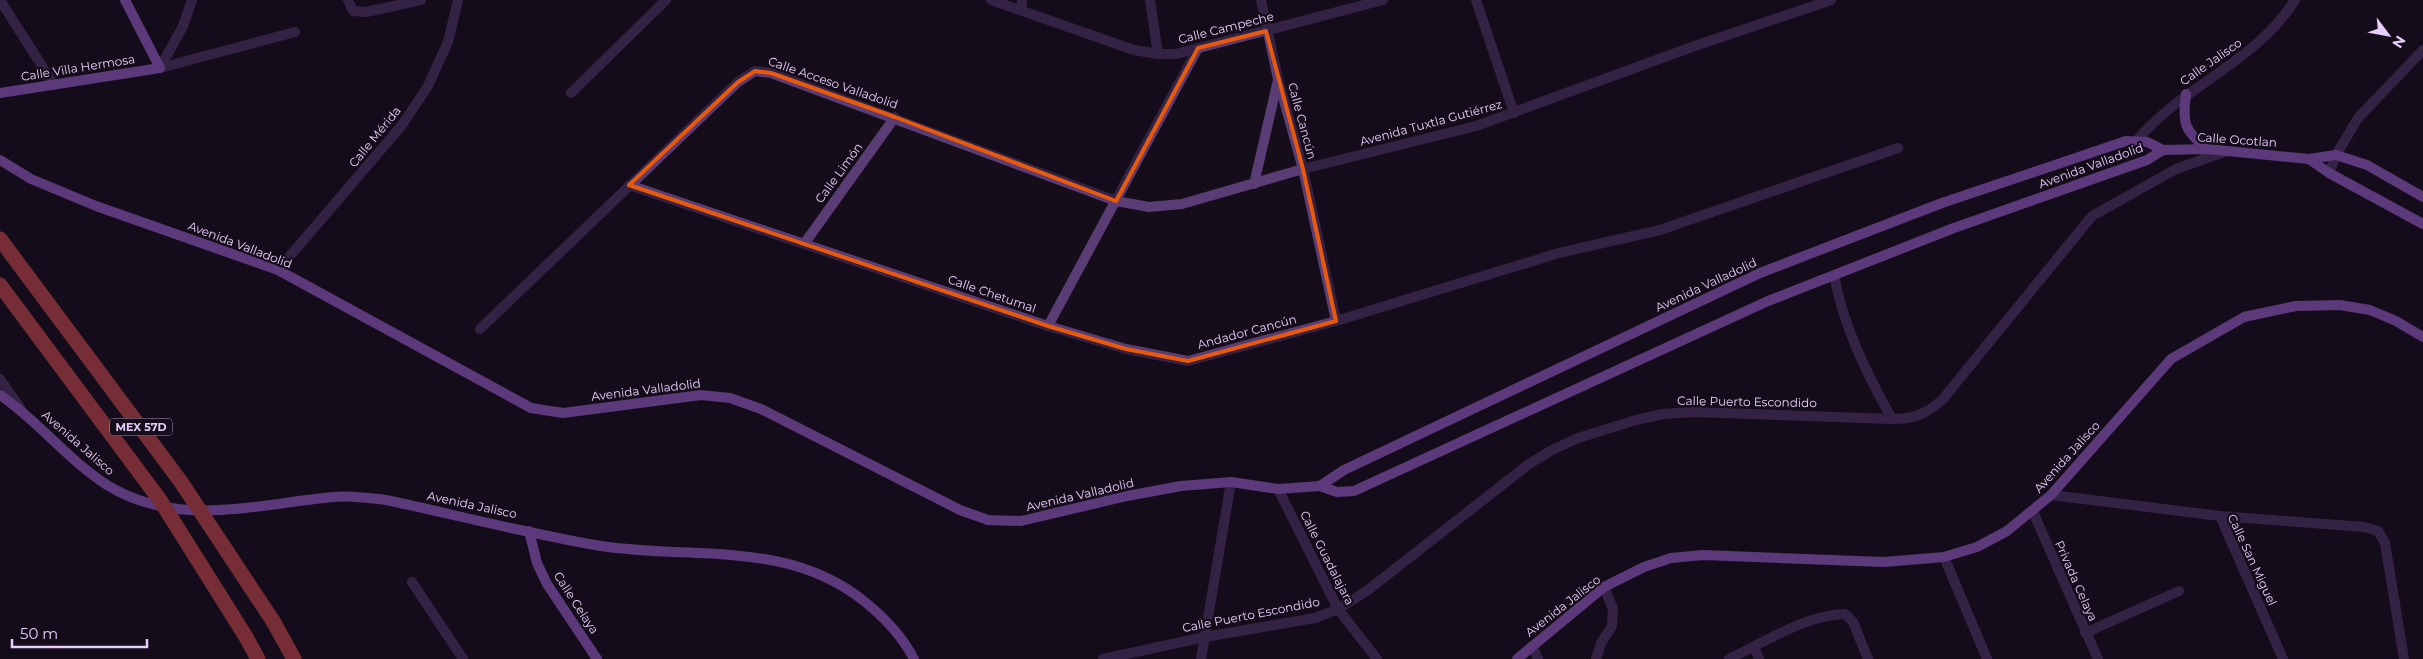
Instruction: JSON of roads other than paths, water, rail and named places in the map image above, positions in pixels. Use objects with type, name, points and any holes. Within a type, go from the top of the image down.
[{"type":"highway","name":"MEX 57D","points":[[0,238],[181,482],[274,621],[294,659]]},
{"type":"highway","name":"MEX 57D","points":[[0,285],[160,500],[258,659]]},
{"type":"main road","points":[[125,0],[160,68]]},
{"type":"main road","name":"Calle Villa Hermosa","points":[[0,93],[160,68]]},
{"type":"main road","points":[[2186,94],[2183,113],[2185,124],[2190,135],[2207,149]]},
{"type":"main road","name":"Avenida Valladolid","points":[[1320,486],[1344,470],[1760,273],[1942,204],[2126,141],[2137,140],[2147,142],[2163,150]]},
{"type":"main road","name":"Calle Ocotlan","points":[[2163,150],[2207,149],[2309,159],[2336,155],[2367,165],[2423,197]]},
{"type":"main road","name":"Avenida Valladolid","points":[[0,160],[31,179],[96,206],[278,270],[531,408],[563,413],[701,394],[730,398],[761,409],[925,494],[988,520],[1021,521],[1128,496],[1181,486],[1231,482],[1278,489],[1320,486],[1337,492],[1354,491],[1768,301],[1954,228],[2147,160],[2163,150]]},
{"type":"main road","name":"Calle Ocotlan","points":[[2309,159],[2329,173],[2423,224]]},
{"type":"main road","name":"Avenida Jalisco","points":[[1517,659],[1604,587],[1644,567],[1671,558],[1703,555],[1884,562],[1944,557],[1977,547],[1999,535],[2032,512],[2051,495],[2171,359],[2244,316],[2296,306],[2340,305],[2370,310],[2396,320],[2423,337]]},
{"type":"main road","name":"Avenida Jalisco","points":[[0,395],[20,409],[77,462],[108,485],[149,504],[188,512],[234,510],[335,497],[359,496],[604,546],[754,557],[786,562],[816,572],[850,590],[881,615],[905,643],[914,659]]},
{"type":"main road","name":"Calle Celaya","points":[[529,531],[537,563],[547,584],[597,659]]},
{"type":"street","points":[[0,0],[54,85]]},
{"type":"street","points":[[160,68],[183,26],[192,0]]},
{"type":"street","points":[[348,0],[353,11],[366,12],[420,0]]},
{"type":"street","name":"Calle Mérida","points":[[278,270],[402,126],[428,86],[444,51],[458,0]]},
{"type":"street","points":[[571,94],[666,0]]},
{"type":"street","name":"Calle Campeche","points":[[991,0],[1022,5],[1134,50],[1158,54],[1176,54],[1383,0]]},
{"type":"street","points":[[1150,0],[1158,54]]},
{"type":"street","name":"Calle Cancún","points":[[1261,0],[1266,31],[1303,169],[1336,321]]},
{"type":"street","points":[[1476,0],[1514,113]]},
{"type":"street","name":"Avenida Tuxtla Gutiérrez","points":[[1116,201],[1149,208],[1182,204],[1303,169],[1476,126],[1692,47],[1831,0]]},
{"type":"street","name":"Calle Jalisco","points":[[2137,140],[2161,115],[2186,94],[2258,43],[2295,0]]},
{"type":"street","name":"Calle Villa Hermosa","points":[[160,68],[295,32]]},
{"type":"street","name":"Calle Chetumal","points":[[629,185],[1048,326],[1198,48]]},
{"type":"street","points":[[2329,173],[2336,155],[2358,118],[2423,50]]},
{"type":"street","name":"Calle Acceso Valladolid","points":[[480,328],[738,82],[755,71],[771,73],[895,117],[1116,201]]},
{"type":"street","points":[[1254,184],[1278,79]]},
{"type":"street","name":"Calle Limón","points":[[804,244],[895,117]]},
{"type":"street","name":"Andador Cancún","points":[[1048,326],[1126,349],[1188,361],[1336,321],[1559,253],[1660,230],[1898,148]]},
{"type":"street","name":"Calle Puerto Escondido","points":[[1103,659],[1205,637],[1315,618],[1338,609],[1368,590],[1528,464],[1578,438],[1636,420],[1663,414],[1694,412],[1892,419],[1911,419],[1927,413],[1942,400],[2092,216],[2176,169],[2227,151]]},
{"type":"street","points":[[1834,275],[1842,313],[1870,380],[1892,419]]},
{"type":"street","name":"Avenida Jalisco","points":[[0,379],[20,409]]},
{"type":"street","points":[[1200,659],[1231,482]]},
{"type":"street","name":"Calle Guadalajara","points":[[1278,489],[1338,609],[1377,659]]},
{"type":"street","name":"Calle San Miguel","points":[[2051,495],[2220,516],[2283,659]]},
{"type":"street","name":"Privada Celaya","points":[[2032,512],[2098,659]]},
{"type":"street","points":[[2220,516],[2364,527],[2378,531],[2385,542],[2404,659]]},
{"type":"street","points":[[1944,557],[1987,659]]},
{"type":"street","points":[[412,582],[463,659]]},
{"type":"street","points":[[1596,659],[1601,643],[1612,626],[1613,609],[1604,587]]},
{"type":"street","points":[[2085,633],[2179,590]]},
{"type":"street","points":[[1729,659],[1794,628],[1832,614],[1845,614],[1853,622],[1868,659]]},
{"type":"street","points":[[1532,646],[1538,659]]},
{"type":"street","points":[[1754,647],[1759,659]]}]
